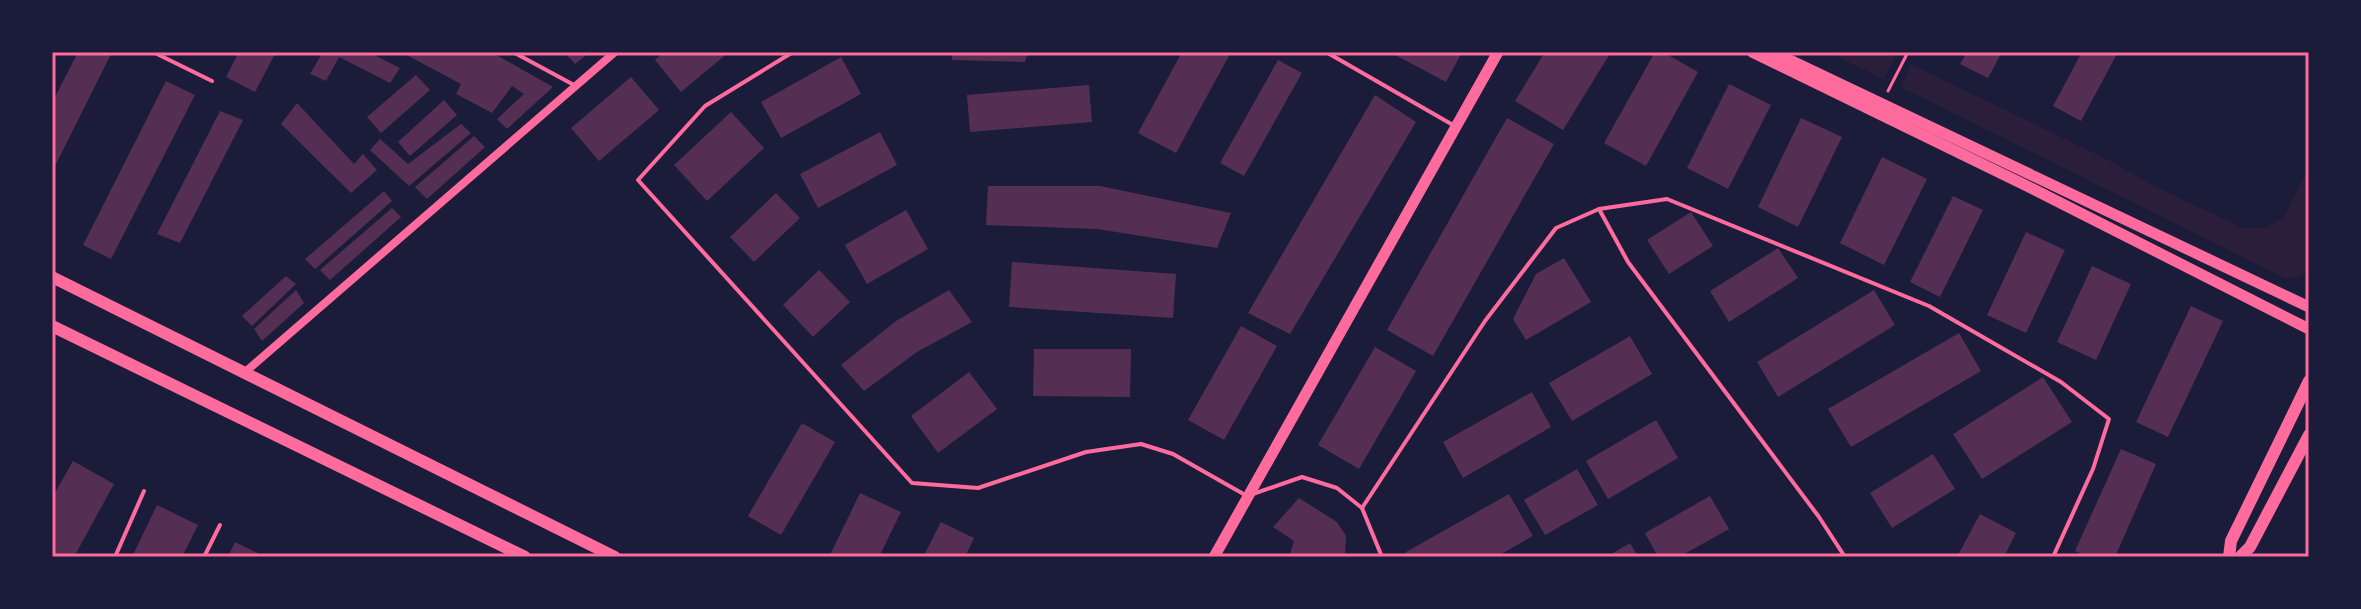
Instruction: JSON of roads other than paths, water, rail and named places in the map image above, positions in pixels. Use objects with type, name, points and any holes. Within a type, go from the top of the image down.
[{"type":"main road","points":[[52,277],[615,557]]},
{"type":"main road","points":[[52,326],[525,557]]},
{"type":"main road","points":[[2229,557],[2231,541],[2309,381]]},
{"type":"main road","points":[[2240,557],[2250,547],[2309,435]]},
{"type":"street","points":[[244,373],[615,52]]},
{"type":"street","points":[[1214,557],[1498,52]]},
{"type":"street","points":[[1752,52],[2027,186],[2309,329]]},
{"type":"street","points":[[1773,52],[2309,307]]},
{"type":"lane","points":[[153,52],[212,81]]},
{"type":"lane","points":[[513,52],[576,86]]},
{"type":"lane","points":[[793,52],[705,106],[638,180],[912,483],[978,488],[1086,452],[1141,444],[1173,454],[1247,496],[1302,477],[1337,488],[1362,508],[1382,557]]},
{"type":"lane","points":[[1326,52],[1456,126]]},
{"type":"lane","points":[[1362,508],[1485,321],[1556,228],[1599,209],[1667,199],[1929,306],[2061,382],[2109,419],[2093,469],[2053,557]]},
{"type":"lane","points":[[1599,209],[1628,262],[1819,517],[1845,557]]},
{"type":"lane","points":[[115,557],[144,491]]},
{"type":"lane","points":[[204,557],[220,525]]}]
